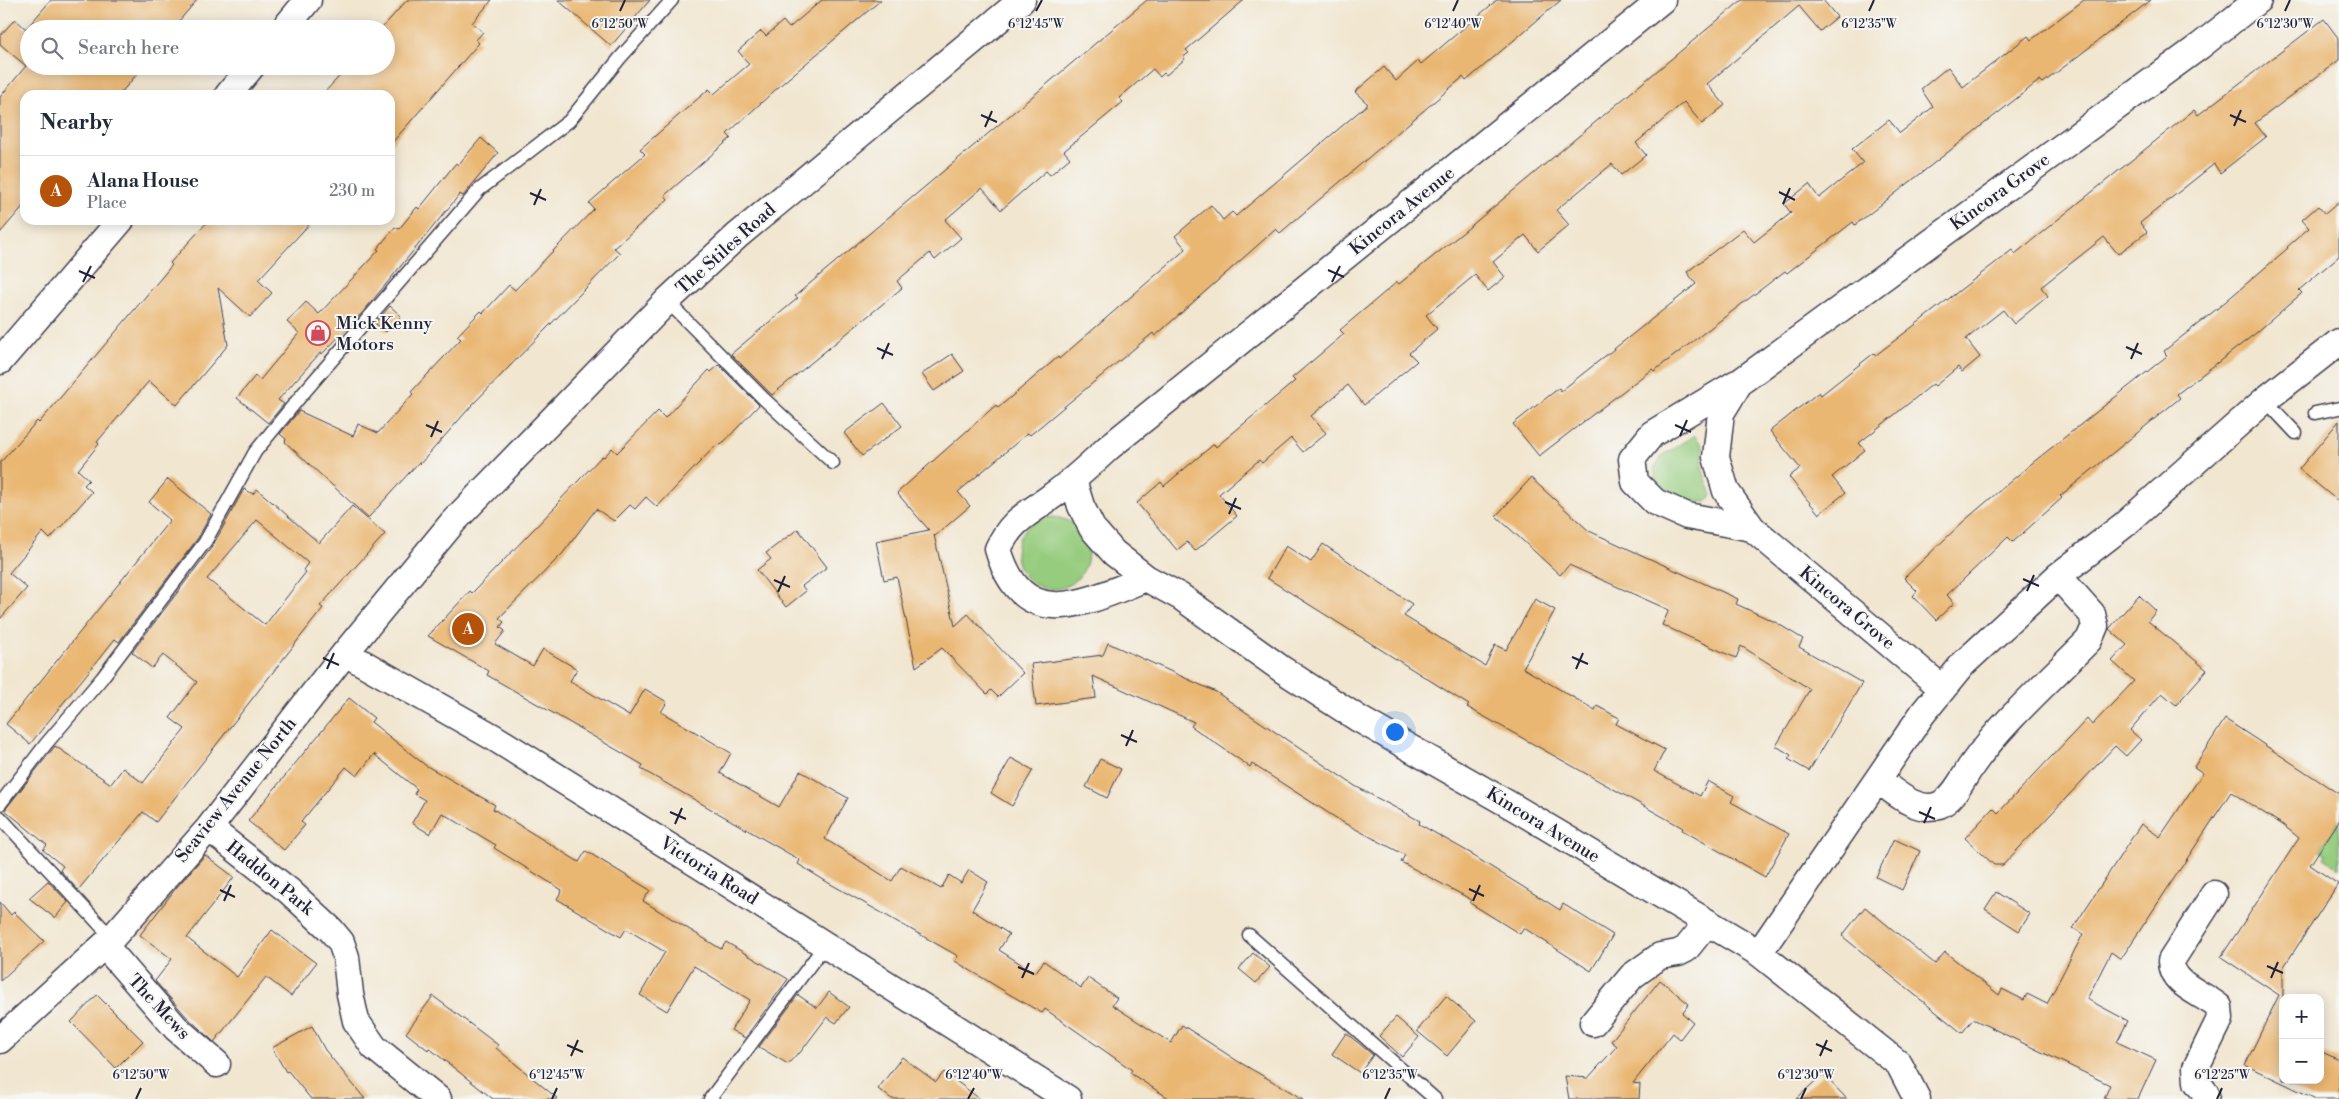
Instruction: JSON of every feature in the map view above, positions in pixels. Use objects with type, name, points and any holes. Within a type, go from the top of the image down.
[{"type":"street","points":[[291,20],[308,0]]},
{"type":"street","name":"The Stiles Road","points":[[453,522],[667,301],[737,236],[1022,0]]},
{"type":"street","name":"Kincora Avenue","points":[[1146,578],[1089,601],[1061,606],[1037,602],[1023,592],[1009,578],[1002,565],[998,549],[1007,530],[1073,480],[1108,448],[1662,0]]},
{"type":"street","name":"Kincora Grove","points":[[1752,528],[1687,516],[1655,502],[1635,482],[1632,459],[1652,434],[1740,382],[2200,46],[2258,0]]},
{"type":"street","points":[[232,90],[245,75]]},
{"type":"street","points":[[0,361],[117,225]]},
{"type":"street","points":[[1758,954],[1942,688],[1963,664],[2058,576],[2124,525],[2265,400],[2339,342]]},
{"type":"street","name":"Kincora Grove","points":[[1740,382],[1721,413],[1716,457],[1726,491],[1752,528],[1942,688]]},
{"type":"street","name":"Kincora Avenue","points":[[1073,480],[1081,506],[1092,528],[1114,553],[1146,578],[1181,597],[1284,670],[1359,719],[1517,810],[1758,954],[1899,1064],[1917,1099]]},
{"type":"street","name":"Seaview Avenue North","points":[[0,1040],[108,942],[209,828],[345,653],[453,522]]},
{"type":"street","points":[[1878,780],[1910,802],[1924,806],[1937,806],[1949,799],[1978,756],[2089,640],[2095,626],[2092,614],[2058,576]]},
{"type":"street","name":"Victoria Road","points":[[345,653],[493,737],[825,945],[1051,1095]]},
{"type":"street","name":"Haddon Park","points":[[209,828],[289,890],[331,930],[341,942],[346,957],[350,994],[356,1022],[374,1047],[438,1099]]},
{"type":"street","points":[[2208,1097],[2197,1082],[2196,1068],[2220,1019],[2219,1007],[2176,979],[2171,971],[2171,961],[2214,894]]},
{"type":"street","points":[[1593,1023],[1632,976],[1660,956],[1678,953],[1686,949],[1707,923]]},
{"type":"street","name":"The Mews","points":[[108,942],[176,1028],[217,1064]]},
{"type":"lane","points":[[0,804],[46,744],[102,678],[205,542],[255,452],[300,397],[479,190],[569,121],[620,58],[672,0]]},
{"type":"lane","points":[[667,301],[785,419],[833,463]]},
{"type":"lane","points":[[2265,400],[2296,433]]},
{"type":"lane","points":[[2315,413],[2339,408]]},
{"type":"lane","points":[[0,817],[108,942]]},
{"type":"lane","points":[[1249,935],[1435,1099]]},
{"type":"lane","points":[[710,1099],[825,945]]},
{"type":"green space","points":[[1694,435],[1703,446],[1702,468],[1712,495],[1706,502],[1691,502],[1656,483],[1654,468],[1662,456]]},
{"type":"green space","points":[[1059,517],[1078,527],[1086,539],[1088,553],[1086,567],[1078,579],[1066,587],[1045,589],[1026,579],[1018,567],[1016,546],[1026,527],[1038,519]]},
{"type":"green space","points":[[2339,821],[2339,868],[2324,858],[2326,854],[2320,850]]},
{"type":"building","points":[[51,0],[197,0],[180,20],[34,20]]},
{"type":"building","points":[[407,0],[492,0],[472,23],[483,32],[476,40],[479,43],[395,139],[395,90],[327,90],[341,75],[395,75],[395,20],[389,20]]},
{"type":"building","points":[[558,0],[650,0],[611,46]]},
{"type":"building","points":[[822,0],[881,0],[784,82],[727,134],[731,138],[665,195],[668,199],[614,248],[620,253],[473,404],[420,464],[419,462],[368,518],[285,442],[286,439],[280,434],[299,411],[353,436],[358,424],[378,433],[413,394],[411,392],[461,339],[457,336],[481,311],[483,313],[509,285],[515,290],[594,209],[589,203],[645,154],[640,149],[709,89],[714,94],[749,64],[738,51],[761,31],[766,36],[783,21],[789,28]]},
{"type":"building","points":[[1147,0],[1244,0],[1186,50],[1189,53],[1183,57],[1185,59],[1166,75],[1164,73],[1160,77],[1153,69],[1119,98],[1123,102],[1064,151],[1070,158],[1050,175],[1046,171],[1001,210],[982,188],[945,220],[961,238],[935,260],[930,253],[897,281],[902,288],[772,395],[731,354],[798,298],[795,296]]},
{"type":"building","points":[[1497,0],[1561,0],[1466,81],[1463,77],[1280,233],[1276,229],[1155,336],[1153,333],[958,492],[970,506],[934,535],[955,626],[968,614],[1023,673],[998,697],[991,690],[987,694],[942,648],[916,667],[897,577],[884,580],[876,541],[929,530],[897,493],[996,405],[998,408],[1058,357],[1059,359],[1186,249],[1175,236],[1211,205],[1223,220],[1232,212],[1236,216],[1368,104],[1355,92],[1384,67],[1396,81],[1418,61],[1421,64]]},
{"type":"building","points":[[1742,0],[1823,0],[1837,17],[1820,31],[1799,6],[1707,84],[1725,105],[1702,124],[1684,102],[1636,143],[1646,155],[1621,175],[1612,164],[1556,210],[1569,225],[1538,251],[1525,235],[1493,262],[1505,277],[1488,291],[1475,275],[1426,315],[1437,329],[1409,353],[1417,361],[1364,405],[1348,385],[1311,416],[1326,433],[1303,452],[1291,438],[1262,463],[1259,460],[1219,494],[1237,516],[1195,551],[1187,542],[1177,550],[1137,503],[1161,482],[1164,486],[1214,444],[1216,447],[1295,381],[1292,378],[1344,334],[1340,330],[1397,282],[1399,284],[1466,230]]},
{"type":"building","points":[[2084,0],[2151,0],[2043,83],[2040,80],[1855,225],[1853,222],[1787,273],[1785,271],[1654,371],[1652,369],[1539,456],[1513,424],[1559,388],[1561,391],[1696,284],[1687,272],[1743,229],[1754,242],[1791,213],[1784,204],[1809,184],[1819,198],[1863,163],[1852,149],[1889,120],[1900,133],[1933,107],[1921,89],[1948,67],[1963,87],[2028,36],[2031,40]]},
{"type":"building","points":[[15,19],[20,24],[20,61],[0,44],[0,36]]},
{"type":"building","points":[[2324,19],[2339,39],[2339,60],[2255,123],[2266,137],[2220,173],[2214,164],[2140,223],[2147,232],[2118,254],[2104,237],[2041,287],[2048,296],[2014,324],[2003,310],[1966,339],[1980,357],[1962,372],[1958,367],[1935,386],[1933,384],[1859,443],[1865,450],[1832,477],[1845,493],[1819,514],[1789,477],[1800,468],[1770,431],[1819,392],[1821,395],[1874,353],[1876,355],[2012,250],[2015,254],[2194,110],[2198,115]]},
{"type":"building","points":[[20,73],[20,75],[136,75],[123,90],[20,90],[20,210],[0,233],[0,97]]},
{"type":"building","points":[[481,138],[498,153],[463,196],[460,194],[363,312],[322,354],[320,353],[278,400],[284,404],[268,423],[237,398],[255,376],[260,380],[299,333],[287,322],[306,302],[319,314],[379,250],[377,249],[395,227],[399,229],[417,207],[419,209],[456,163],[458,165]]},
{"type":"building","points":[[2339,202],[2339,256],[2299,290],[2302,293],[2256,333],[2177,394],[2180,398],[2060,496],[2062,498],[2013,542],[2008,537],[1947,595],[1954,603],[1936,620],[1913,596],[1917,591],[1904,578],[1965,520],[2031,464],[2167,356],[2164,351],[2288,248],[2309,228],[2302,220],[2318,206],[2325,214]]},
{"type":"building","points":[[204,225],[308,225],[258,280],[272,293],[250,317],[218,288],[228,345],[177,405],[149,381],[97,442],[99,444],[78,470],[89,480],[84,485],[92,492],[50,539],[43,532],[9,573],[27,588],[0,619],[0,463],[37,421],[39,423],[172,265],[170,263]]},
{"type":"building","points":[[390,306],[401,316],[386,332],[375,323]]},
{"type":"building","points":[[952,354],[964,371],[934,391],[922,374]]},
{"type":"building","points":[[719,365],[759,405],[721,445],[718,443],[657,507],[646,497],[635,509],[630,505],[614,521],[596,509],[563,553],[499,618],[504,622],[500,627],[505,631],[495,644],[533,666],[543,649],[577,669],[570,681],[629,716],[645,689],[667,702],[661,712],[731,753],[720,773],[779,807],[800,771],[848,798],[825,839],[892,881],[901,866],[941,889],[949,875],[961,883],[969,870],[988,882],[972,910],[1009,934],[999,950],[1035,973],[1044,961],[1081,988],[1088,978],[1117,998],[1112,1005],[1171,1043],[1182,1025],[1239,1062],[1303,1099],[1170,1099],[1130,1073],[1132,1070],[1045,1009],[1042,1013],[1009,994],[955,961],[958,956],[827,882],[798,864],[800,860],[641,769],[643,765],[487,675],[489,671],[428,636],[470,591],[472,593],[559,503],[602,456],[604,457],[612,448],[617,453],[658,411],[665,418],[709,370],[711,372]]},
{"type":"building","points":[[884,403],[902,426],[862,456],[844,433]]},
{"type":"building","points":[[2339,421],[2339,502],[2299,469]]},
{"type":"building","points":[[1531,478],[1589,531],[1738,599],[1736,604],[1775,622],[1803,639],[1799,647],[1862,683],[1809,771],[1788,759],[1791,755],[1776,746],[1810,689],[1741,646],[1736,658],[1662,625],[1669,610],[1569,565],[1560,575],[1496,516]]},
{"type":"building","points":[[168,479],[211,514],[198,538],[119,642],[115,639],[30,744],[6,724],[170,520],[149,502]]},
{"type":"building","points":[[244,489],[253,494],[257,489],[319,543],[352,506],[385,534],[320,606],[323,608],[156,822],[143,812],[78,890],[60,870],[63,866],[43,850],[47,845],[5,810],[55,746],[111,784],[123,768],[143,783],[185,729],[170,718],[197,682],[163,655],[152,668],[132,652],[212,547]],"holes":[[[257,520],[308,563],[303,570],[306,572],[265,625],[207,579]]]},
{"type":"building","points":[[798,529],[827,567],[802,586],[806,591],[786,607],[757,570],[771,559],[766,553]]},
{"type":"building","points":[[1323,544],[1412,604],[1404,616],[1485,666],[1495,645],[1506,650],[1535,599],[1555,610],[1523,668],[1595,710],[1597,706],[1619,718],[1616,724],[1665,750],[1654,771],[1700,796],[1708,781],[1734,796],[1731,802],[1789,834],[1765,877],[1682,830],[1683,828],[1467,707],[1469,705],[1267,578],[1286,546],[1311,562]]},
{"type":"building","points":[[2139,595],[2156,611],[2148,621],[2207,670],[2176,705],[2162,693],[2130,730],[2141,740],[2126,756],[2115,746],[2003,865],[1994,865],[1965,838],[1993,808],[1998,813],[2087,719],[2092,725],[2134,681],[2112,661],[2127,645],[2109,629]]},
{"type":"building","points":[[1108,643],[1216,692],[1355,786],[1420,821],[1419,824],[1472,854],[1560,910],[1563,904],[1613,935],[1591,971],[1524,928],[1520,934],[1470,903],[1472,900],[1401,862],[1405,855],[1344,823],[1252,764],[1250,767],[1191,726],[1194,722],[1093,676],[1096,698],[1036,706],[1031,664],[1103,655]]},
{"type":"building","points":[[349,698],[374,718],[371,722],[425,765],[495,805],[493,809],[579,862],[586,851],[650,890],[643,901],[721,949],[726,942],[788,979],[745,1038],[731,1030],[750,1000],[694,966],[667,1011],[640,995],[665,952],[626,929],[621,937],[557,899],[562,890],[494,848],[496,845],[442,813],[430,834],[412,823],[425,800],[414,794],[417,789],[374,754],[357,776],[346,767],[301,822],[305,825],[284,850],[248,821]]},
{"type":"building","points":[[2225,719],[2339,794],[2339,821],[2310,865],[2338,884],[2283,968],[2283,994],[2279,995],[2221,957],[2299,838],[2283,825],[2231,792],[2121,959],[2111,952],[2087,999],[2128,1021],[2117,1042],[2156,1060],[2138,1099],[2104,1099],[2110,1085],[1973,1019],[1962,1033],[1842,936],[1865,907],[1935,964],[1945,952],[1999,995],[2002,989],[2024,1000],[2027,994],[2047,1004],[2083,934],[2073,928],[2141,824],[2160,837],[2203,773],[2194,767]]},
{"type":"building","points":[[1011,758],[1033,770],[1012,806],[991,793]]},
{"type":"building","points":[[1100,759],[1121,769],[1107,798],[1086,787]]},
{"type":"building","points":[[1894,839],[1920,851],[1902,890],[1876,877]]},
{"type":"building","points":[[205,855],[234,877],[187,938],[237,977],[272,930],[316,963],[291,996],[266,977],[214,1042],[187,1017],[155,981],[172,959],[140,935],[176,888]]},
{"type":"building","points":[[48,881],[68,902],[55,918],[29,898]]},
{"type":"building","points":[[1996,892],[2030,914],[2019,931],[1985,909]]},
{"type":"building","points":[[0,902],[11,915],[14,912],[44,941],[0,981]]},
{"type":"building","points":[[1253,953],[1270,967],[1256,983],[1239,969]]},
{"type":"building","points":[[1660,980],[1689,1004],[1682,1013],[1693,1022],[1680,1039],[1673,1033],[1633,1083],[1640,1084],[1639,1099],[1569,1099],[1565,1076],[1588,1078],[1617,1046],[1611,1041]]},
{"type":"building","points":[[829,992],[849,1007],[836,1023],[827,1017],[799,1054],[788,1064],[759,1047],[798,995],[817,1008]]},
{"type":"building","points":[[97,995],[143,1041],[116,1068],[71,1022]]},
{"type":"building","points":[[2279,995],[2279,1081],[2245,1065]]},
{"type":"building","points":[[433,996],[498,1045],[496,1048],[558,1099],[493,1099],[429,1048],[428,1050],[406,1033]]},
{"type":"building","points":[[1446,996],[1476,1021],[1447,1056],[1417,1031]]},
{"type":"building","points":[[1396,1017],[1419,1037],[1402,1057],[1379,1036]]},
{"type":"building","points":[[312,1026],[325,1050],[365,1099],[311,1099],[288,1071],[286,1072],[272,1048]]},
{"type":"building","points":[[1346,1033],[1373,1055],[1360,1073],[1332,1054]]},
{"type":"building","points":[[2324,1053],[2339,1060],[2339,1099],[2316,1099],[2285,1084],[2324,1084]]},
{"type":"building","points":[[902,1057],[936,1082],[944,1072],[980,1099],[892,1099],[878,1089]]},
{"type":"building","points":[[1823,1074],[1847,1099],[1796,1099]]},
{"type":"place","name":"Mick Kenny Motors","points":[[318,333]]},
{"type":"place","name":"Alana House","points":[[468,629]]}]
